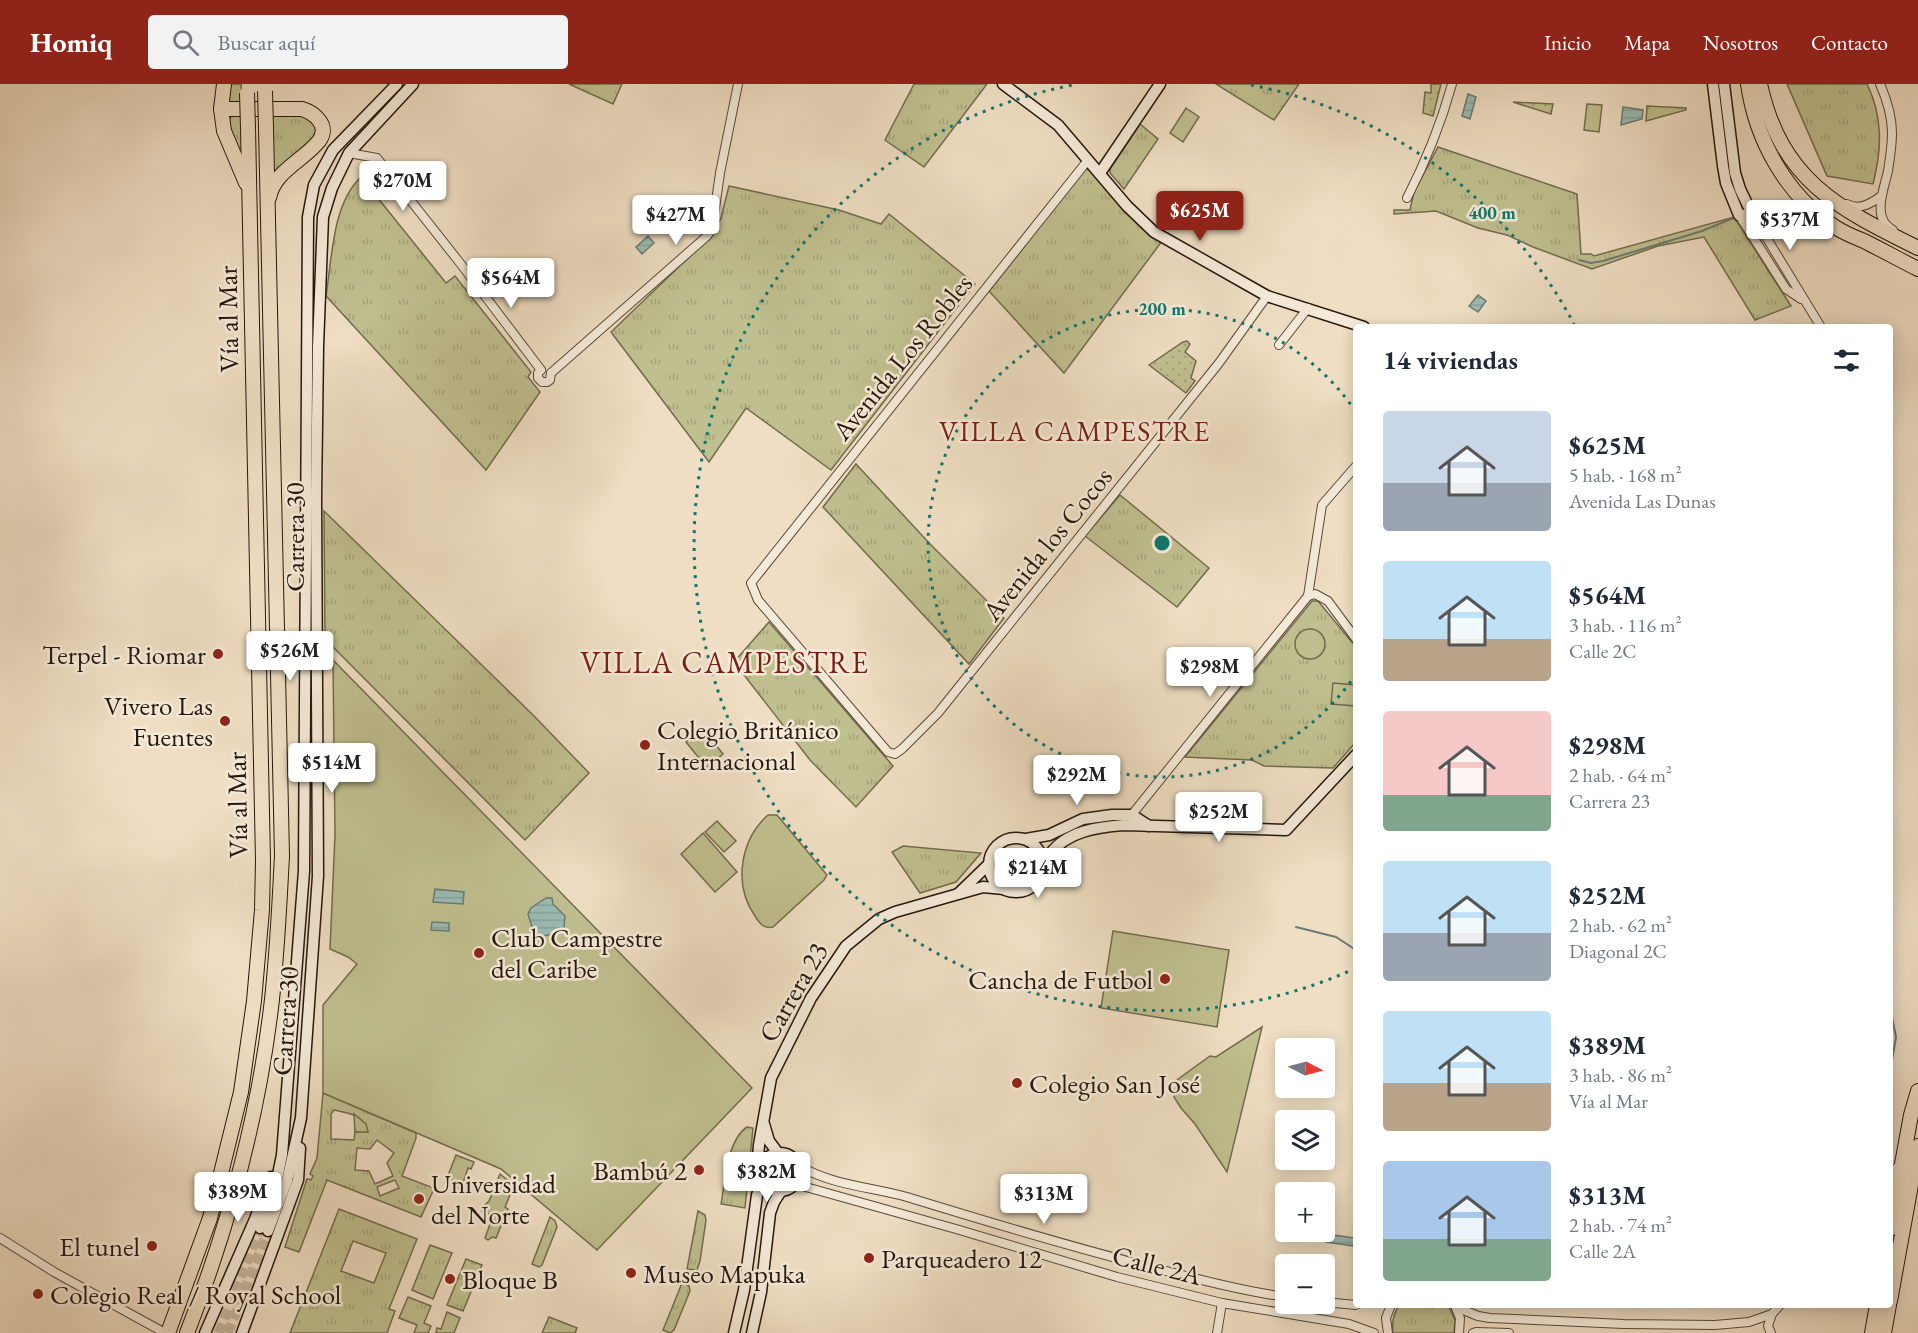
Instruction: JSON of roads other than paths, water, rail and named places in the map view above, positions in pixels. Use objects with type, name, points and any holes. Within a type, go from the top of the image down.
[{"type":"highway","points":[[224,84],[221,109],[226,138],[244,179],[250,205]]},
{"type":"highway","points":[[1748,84],[1755,119],[1775,163],[1801,197],[1836,228],[1918,269]]},
{"type":"highway","points":[[1760,84],[1765,108],[1782,146],[1798,169],[1825,195],[1869,224],[1918,245]]},
{"type":"highway","name":"Vía al Mar","points":[[166,1333],[210,1218],[241,1092],[254,1001],[262,910],[263,861],[247,88]]},
{"type":"highway","name":"Vía al Mar","points":[[187,1333],[204,1290],[236,1187],[264,1057],[278,944],[282,856],[265,88]]},
{"type":"highway","points":[[221,109],[302,109],[313,113],[321,123],[322,132],[318,141],[275,182],[269,195],[267,217]]},
{"type":"highway","points":[[1746,214],[1836,228]]},
{"type":"highway","points":[[1893,1212],[1911,1115],[1918,1091]]},
{"type":"highway","points":[[1893,1284],[1918,1146]]},
{"type":"highway","points":[[1872,1333],[1876,1308]]},
{"type":"highway","points":[[1884,1333],[1888,1308]]},
{"type":"main road","name":"Carrera 30","points":[[397,84],[333,150],[314,185],[308,217],[304,871],[282,1155],[264,1230],[287,1181],[301,1118],[318,876],[316,499],[322,237],[327,202],[349,153],[413,84]]},
{"type":"main road","points":[[1003,84],[1058,125],[1127,206],[1155,232],[1267,296],[1355,324]]},
{"type":"main road","points":[[1100,172],[1160,84]]},
{"type":"main road","points":[[1713,84],[1725,174],[1732,201],[1746,214]]},
{"type":"main road","points":[[1724,84],[1735,173],[1746,214]]},
{"type":"main road","points":[[1149,826],[1132,815],[1112,815],[1083,819],[1049,835],[1026,839],[1013,837],[1001,842],[992,851],[989,864],[993,879],[1004,889],[1013,892],[1031,887],[1038,881],[1049,855],[1063,842],[1090,829],[1124,825],[1149,826],[1286,830],[1353,758]]},
{"type":"main road","points":[[1026,839],[1038,849],[1042,856],[1042,872]]},
{"type":"main road","name":"Carrera 23","points":[[959,893],[989,864]]},
{"type":"main road","name":"Carrera 23","points":[[734,1333],[744,1290],[757,1195],[762,1175],[758,1158],[769,1086],[774,1070],[811,998],[846,946],[879,919],[983,887],[1004,889]]},
{"type":"main road","points":[[205,1333],[268,1186],[286,1118]]},
{"type":"main road","points":[[242,1333],[298,1180],[301,1118]]},
{"type":"main road","name":"Carrera 23","points":[[763,1118],[766,1136],[778,1153]]},
{"type":"main road","points":[[778,1153],[792,1157],[798,1165],[800,1173],[795,1184],[789,1189],[781,1191],[768,1187],[762,1175],[762,1165],[768,1157],[778,1153]]},
{"type":"main road","points":[[752,1333],[761,1292],[770,1214],[781,1191]]},
{"type":"street","points":[[541,370],[537,375],[538,380],[542,382],[656,282],[712,229],[720,173],[738,84]]},
{"type":"street","points":[[1407,198],[1433,143],[1452,84]]},
{"type":"street","points":[[1880,85],[1889,106],[1892,130],[1890,158],[1881,196],[1881,212],[1888,227],[1918,245]]},
{"type":"street","points":[[349,153],[376,158],[541,370]]},
{"type":"street","name":"Avenida Los Robles","points":[[894,754],[888,752],[758,600],[751,583],[1088,160]]},
{"type":"street","points":[[1825,195],[1830,195],[1853,208],[1868,205],[1881,196]]},
{"type":"street","points":[[1746,214],[1786,289],[1805,302]]},
{"type":"street","points":[[1746,214],[1819,324]]},
{"type":"street","name":"Avenida los Cocos","points":[[894,754],[938,713],[1219,363],[1267,296]]},
{"type":"street","points":[[1279,345],[1308,308]]},
{"type":"street","points":[[541,370],[548,370],[550,377]]},
{"type":"street","points":[[1124,825],[1308,596],[1322,505],[1353,469]]},
{"type":"street","points":[[1308,596],[1316,594],[1323,597],[1353,635]]},
{"type":"street","points":[[1893,1172],[1902,1162]]},
{"type":"street","name":"Calle 2A","points":[[798,1165],[823,1177],[898,1195],[1070,1246],[1224,1286],[1275,1294]]},
{"type":"street","name":"Calle 2A","points":[[795,1184],[1117,1277],[1222,1303],[1349,1324],[1374,1333]]},
{"type":"street","points":[[0,1238],[54,1272],[166,1333]]},
{"type":"street","points":[[1217,1333],[1222,1303]]},
{"type":"street","points":[[1335,1303],[1353,1305]]},
{"type":"street","points":[[1388,1333],[1386,1318],[1391,1308]]},
{"type":"street","points":[[1456,1308],[1460,1318],[1459,1333]]},
{"type":"street","points":[[1460,1308],[1478,1316],[1490,1318],[1624,1324],[1715,1325],[1749,1322],[1772,1314]]},
{"type":"street","points":[[1771,1333],[1768,1326],[1772,1314],[1777,1308]]},
{"type":"street","points":[[1473,1333],[1509,1333]]},
{"type":"water","points":[[1468,94],[1476,97],[1470,119],[1462,116]]},
{"type":"water","points":[[1623,107],[1643,110],[1642,119],[1621,125]]},
{"type":"water","points":[[648,236],[654,243],[642,254],[636,247]]},
{"type":"water","points":[[1478,295],[1486,301],[1478,312],[1469,306]]},
{"type":"water","points":[[435,889],[464,892],[463,904],[433,902]]},
{"type":"water","points":[[546,898],[552,898],[553,904],[565,916],[564,927],[559,932],[541,937],[533,930],[528,914],[531,908]]},
{"type":"water","points":[[432,922],[449,923],[449,931],[431,930]]},
{"type":"water","points":[[1335,1235],[1353,1238],[1353,1246],[1326,1242],[1335,1242]]},
{"type":"waterway","points":[[1579,260],[1591,263],[1603,261],[1702,231],[1736,217]]},
{"type":"waterway","points":[[1296,927],[1336,937],[1353,948]]},
{"type":"waterway","points":[[1893,1022],[1896,1037],[1893,1054]]},
{"type":"tunnel","points":[[219,1333],[260,1228]]},
{"type":"tunnel","points":[[228,1333],[268,1231]]},
{"type":"place","name":"Terpel - Riomar","points":[[218,654]]},
{"type":"place","name":"Vivero Las Fuentes","points":[[225,721]]},
{"type":"place","name":"Colegio Británico Internacional","points":[[645,745]]},
{"type":"place","name":"Club Campestre del Caribe","points":[[479,953]]},
{"type":"place","name":"Cancha de Futbol","points":[[1165,979]]},
{"type":"place","name":"Colegio San José","points":[[1017,1083]]},
{"type":"place","name":"Bambú 2","points":[[699,1170]]},
{"type":"place","name":"Universidad del Norte","points":[[419,1199]]},
{"type":"place","name":"El tunel","points":[[152,1246]]},
{"type":"place","name":"Parqueadero 12","points":[[869,1258]]},
{"type":"place","name":"Museo Mapuka","points":[[631,1273]]},
{"type":"place","name":"Bloque B","points":[[450,1279]]},
{"type":"place","name":"Colegio Real / Royal School","points":[[38,1294]]},
{"type":"district","name":"VILLA CAMPESTRE","points":[[1075,431]]},
{"type":"district","name":"VILLA CAMPESTRE","points":[[725,662]]}]
